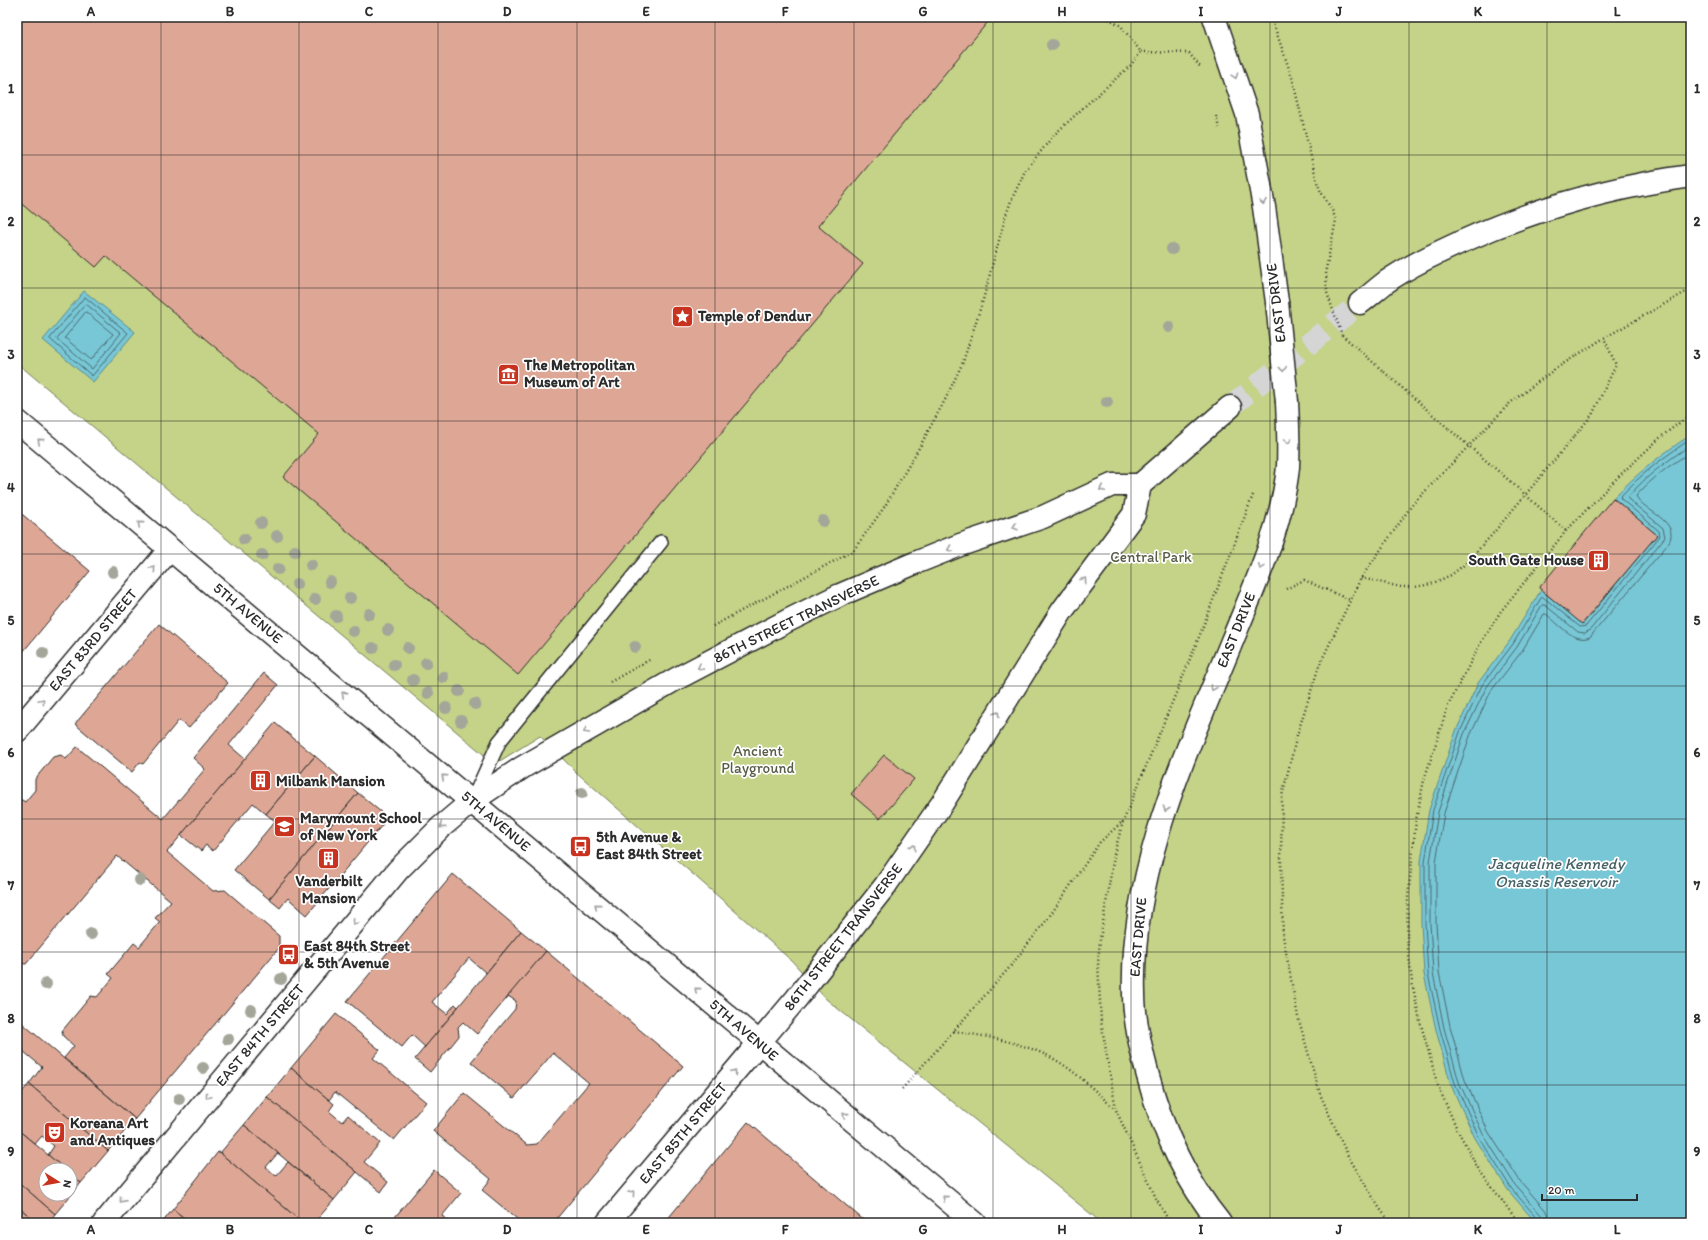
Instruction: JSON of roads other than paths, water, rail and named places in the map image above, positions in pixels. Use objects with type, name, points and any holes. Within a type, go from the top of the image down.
[{"type":"main road","name":"EAST DRIVE","points":[[1214,17],[1247,114],[1264,207],[1277,302],[1287,402],[1289,434],[1288,468],[1282,503],[1272,538],[1253,590],[1177,775],[1151,853],[1142,890],[1134,960],[1134,996],[1137,1025],[1144,1061],[1153,1097],[1165,1131],[1181,1166],[1220,1223]]},
{"type":"main road","points":[[1360,304],[1386,283],[1414,266],[1482,232],[1578,199],[1657,181],[1691,176]]},
{"type":"main road","points":[[1140,486],[1230,407]]},
{"type":"main road","name":"5TH AVENUE","points":[[17,421],[975,1223]]},
{"type":"main road","name":"86TH STREET TRANSVERSE","points":[[472,801],[523,767],[676,679],[840,595],[960,545],[1043,517],[1112,485],[1140,486],[1134,514],[1062,611],[943,802],[914,845],[862,916],[796,999],[758,1042]]},
{"type":"main road","name":"EAST 83RD STREET","points":[[17,731],[170,549]]},
{"type":"main road","name":"EAST 84TH STREET","points":[[104,1223],[398,870],[440,828],[472,801]]},
{"type":"main road","name":"EAST 85TH STREET","points":[[607,1223],[758,1042]]},
{"type":"lane","points":[[472,801],[499,742],[661,542]]},
{"type":"water","points":[[84,291],[135,332],[93,382],[43,340]]},
{"type":"water","name":"Jacqueline Kennedy Onassis Reservoir","points":[[1691,435],[1691,1223],[1536,1223],[1508,1190],[1475,1138],[1451,1085],[1436,1030],[1424,974],[1421,923],[1421,861],[1429,810],[1456,731],[1478,683],[1509,642],[1541,590],[1583,624],[1657,535],[1613,498],[1650,464]]},
{"type":"tunnel","points":[[1230,407],[1360,303]]},
{"type":"place","name":"Temple of Dendur","points":[[682,316]]},
{"type":"place","name":"The Metropolitan Museum of Art","points":[[509,374]]},
{"type":"place","name":"South Gate House","points":[[1599,560]]},
{"type":"place","name":"Milbank Mansion","points":[[261,781]]},
{"type":"place","name":"Marymount School of New York","points":[[285,827]]},
{"type":"place","name":"5th Avenue & East 84th Street","points":[[581,846]]},
{"type":"place","name":"Vanderbilt Mansion","points":[[329,858]]},
{"type":"place","name":"East 84th Street & 5th Avenue","points":[[288,955]]},
{"type":"place","name":"Koreana Art and Antiques","points":[[54,1132]]},
{"type":"park label","name":"Central Park","points":[[1151,557]]},
{"type":"park label","name":"Ancient Playground","points":[[758,760]]}]
